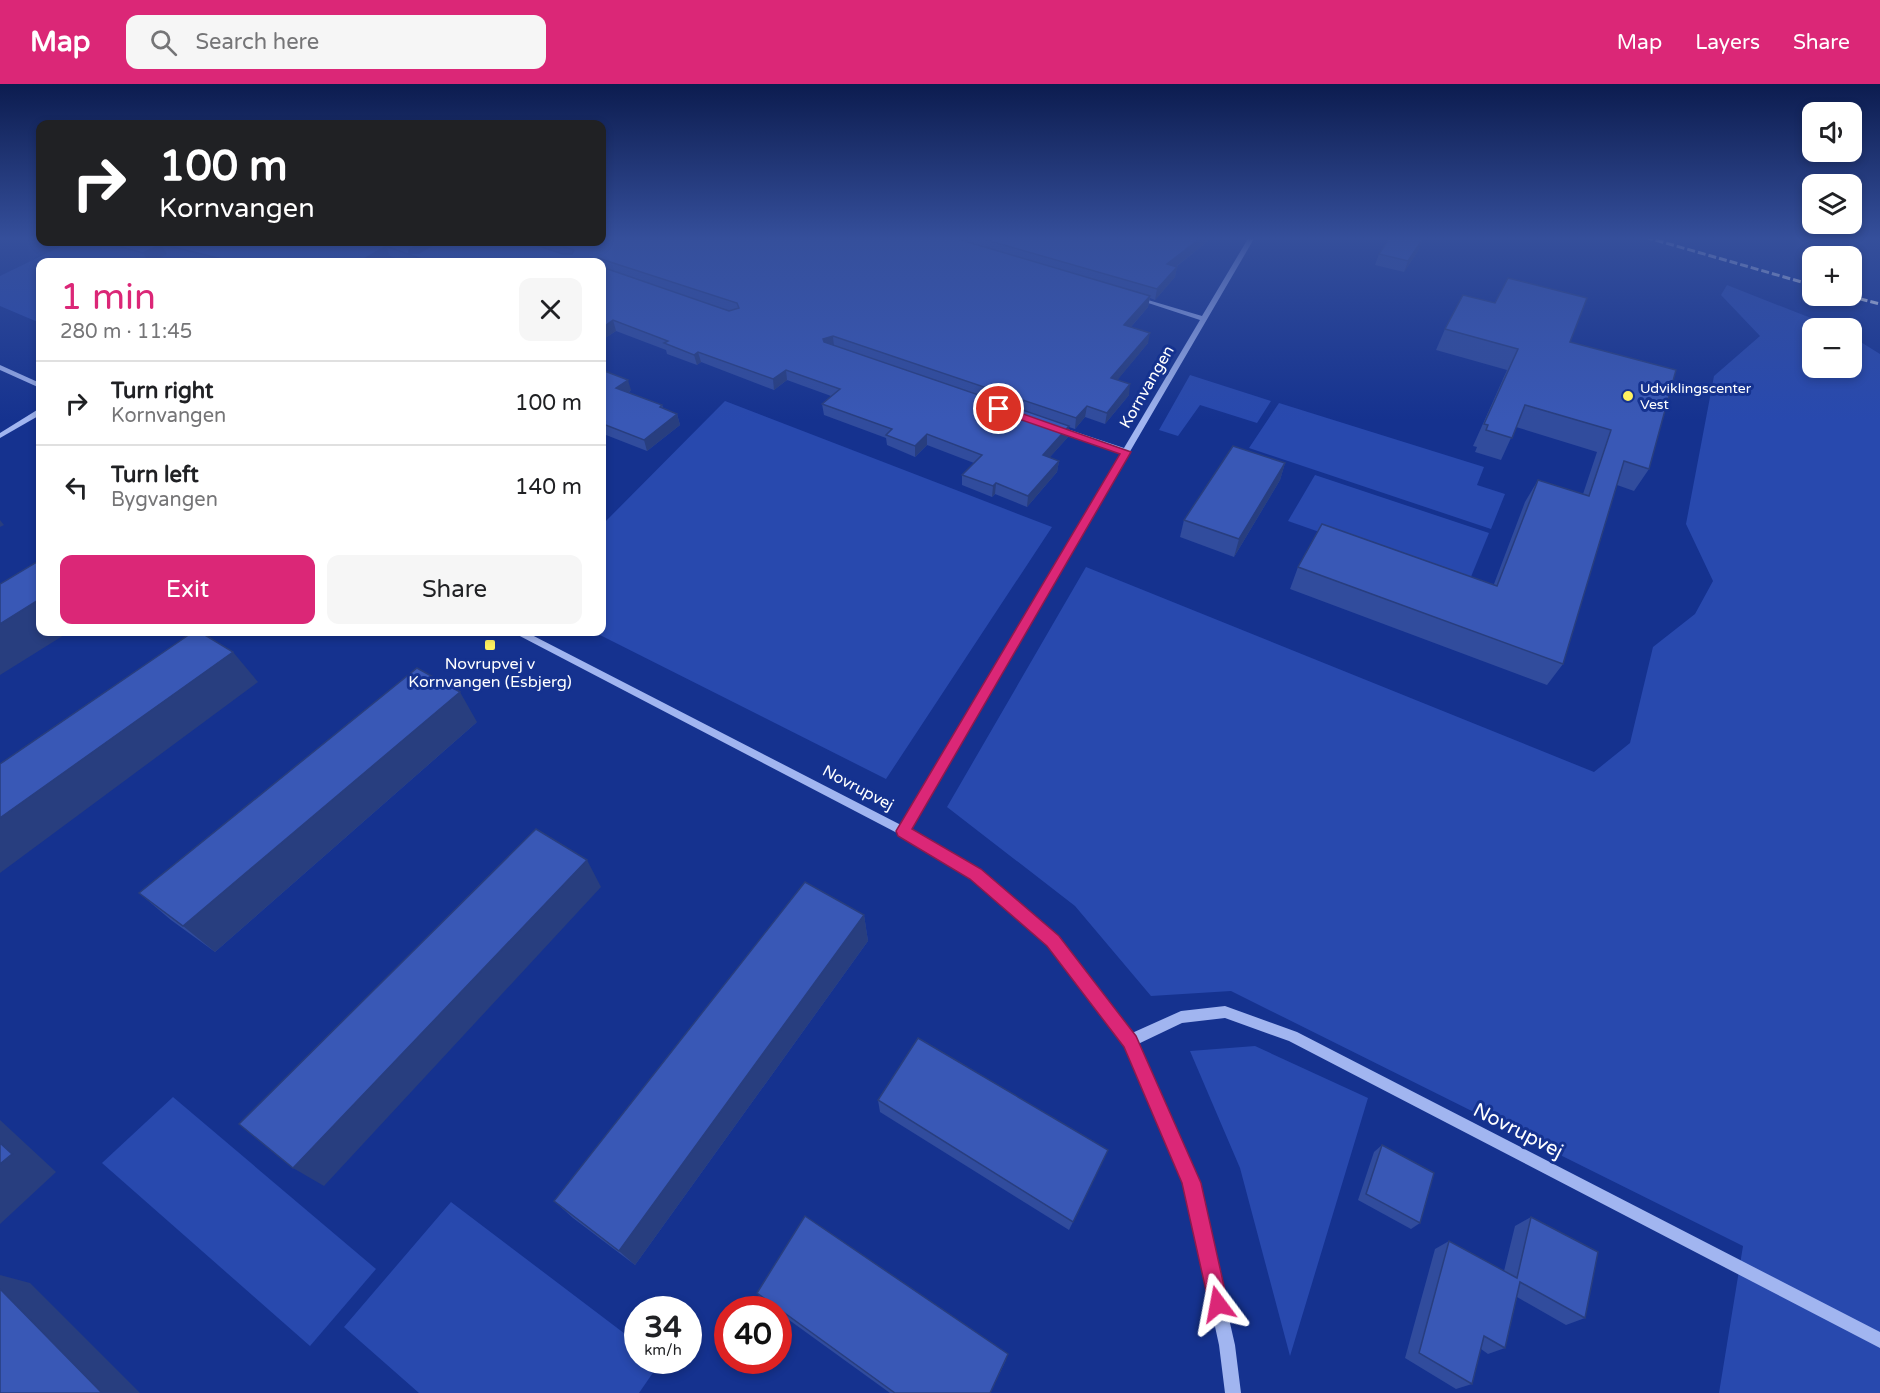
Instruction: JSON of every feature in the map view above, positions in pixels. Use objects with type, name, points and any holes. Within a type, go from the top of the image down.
[{"type":"street","points":[[1133,298],[1204,319]]},
{"type":"street","name":"Kornvangen","points":[[903,831],[1216,298]]},
{"type":"street","points":[[0,367],[36,384]]},
{"type":"street","points":[[0,436],[36,414]]},
{"type":"street","points":[[1049,426],[1126,452]]},
{"type":"street","name":"Novrupvej","points":[[527,636],[903,831],[975,874],[1053,941],[1130,1041],[1191,1183],[1227,1345],[1233,1393]]},
{"type":"street","name":"Novrupvej","points":[[1130,1041],[1180,1017],[1225,1012],[1292,1036],[1880,1340]]},
{"type":"shaded area","points":[[0,298],[36,298],[36,321],[0,306]]},
{"type":"shaded area","points":[[1724,298],[1760,298],[1811,318],[1802,318],[1802,378],[1862,378],[1862,343],[1880,354],[1880,1393],[1719,1393],[1743,1246],[1231,991],[1151,996],[1075,906],[947,807],[1086,567],[1594,772],[1630,743],[1653,647],[1695,614],[1713,581],[1686,524],[1714,376],[1760,336]]},
{"type":"shaded area","points":[[1190,375],[1271,401],[1257,423],[1200,405],[1178,436],[1159,430]]},
{"type":"shaded area","points":[[725,401],[1052,527],[886,779],[602,636],[606,636],[606,521]]},
{"type":"shaded area","points":[[1279,403],[1484,467],[1477,485],[1505,494],[1491,529],[1249,448]]},
{"type":"shaded area","points":[[1315,475],[1489,533],[1468,584],[1288,521]]},
{"type":"shaded area","points":[[1255,1046],[1368,1098],[1290,1356],[1240,1168],[1190,1051]]},
{"type":"shaded area","points":[[173,1097],[376,1269],[310,1346],[102,1163]]},
{"type":"shaded area","points":[[451,1202],[624,1333],[624,1374],[652,1374],[639,1393],[419,1393],[344,1327]]},
{"type":"building","points":[[606,298],[692,298],[729,311],[739,308],[737,303],[722,298],[1148,298],[1124,325],[1150,333],[1111,378],[1130,384],[1107,413],[1087,406],[1076,418],[833,336],[823,339],[824,342],[1069,426],[1043,455],[1059,461],[1028,496],[996,483],[993,486],[962,475],[982,455],[927,434],[915,446],[886,435],[892,429],[822,404],[840,389],[786,370],[773,379],[698,352],[694,355],[664,343],[668,341],[613,320],[606,325]]},
{"type":"building","points":[[1461,298],[1475,298],[1495,303],[1498,298],[1587,298],[1570,342],[1676,370],[1649,469],[1624,461],[1563,664],[1298,567],[1322,524],[1497,586],[1538,480],[1589,496],[1611,430],[1525,405],[1512,438],[1486,430],[1488,425],[1484,424],[1518,349],[1445,329]]},
{"type":"building","points":[[606,372],[628,380],[616,388],[662,405],[660,407],[677,414],[644,440],[606,425]]},
{"type":"building","points":[[1233,446],[1285,463],[1239,539],[1184,520]]},
{"type":"building","points":[[36,562],[36,602],[0,624],[0,584]]},
{"type":"building","points":[[187,636],[207,636],[233,652],[0,818],[0,764]]},
{"type":"building","points":[[417,668],[460,692],[183,926],[139,893]]},
{"type":"building","points":[[536,829],[587,860],[293,1168],[239,1124]]},
{"type":"building","points":[[805,882],[864,915],[619,1251],[554,1201]]},
{"type":"building","points":[[918,1038],[1108,1150],[1073,1222],[878,1100]]},
{"type":"building","points":[[0,1143],[12,1154],[0,1164]]},
{"type":"building","points":[[1382,1145],[1434,1173],[1420,1223],[1366,1194]]},
{"type":"building","points":[[805,1216],[1008,1354],[990,1393],[895,1393],[792,1318],[792,1296],[761,1296],[757,1293]]},
{"type":"building","points":[[1531,1217],[1598,1252],[1585,1318],[1520,1282],[1505,1348],[1484,1336],[1472,1384],[1419,1353],[1449,1241],[1517,1278]]},
{"type":"building","points":[[0,1289],[102,1393],[0,1393]]},
{"type":"railway","points":[[1862,299],[1880,304]]},
{"type":"place","name":"Udviklingscenter Vest","points":[[1628,396]]},
{"type":"place","name":"Novrupvej v Kornvangen (Esbjerg)","points":[[490,645]]},
{"type":"route","points":[[999,409],[1126,452],[903,831],[975,874],[1053,941],[1130,1041],[1191,1183],[1218,1304]]}]
